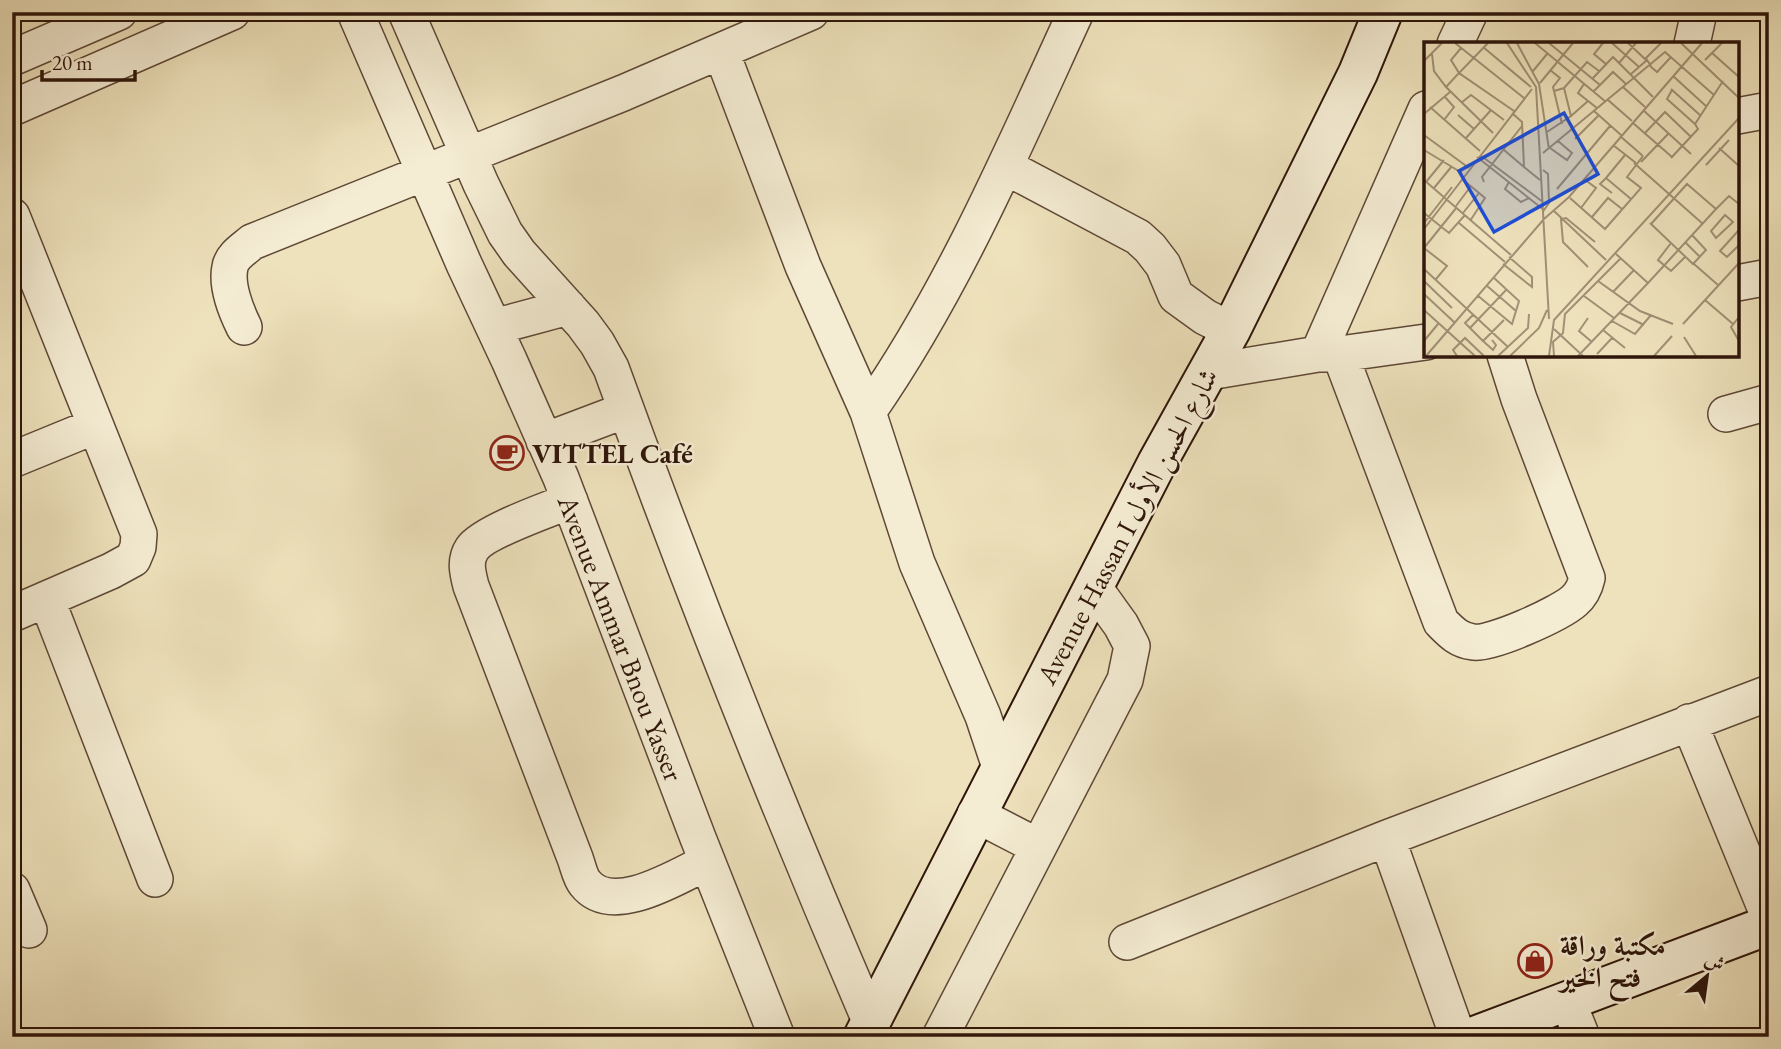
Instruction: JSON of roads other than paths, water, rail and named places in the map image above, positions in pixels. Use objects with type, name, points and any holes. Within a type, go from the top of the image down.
[{"type":"main road","name":"Avenue Hassan I شارع الحسن الأول","points":[[867,1030],[1093,586],[1231,330],[1358,73],[1383,12]]},
{"type":"main road","points":[[1472,1037],[1769,925]]},
{"type":"street","points":[[119,12],[13,55],[21,105],[232,12]]},
{"type":"street","points":[[142,12],[156,46]]},
{"type":"street","name":"Avenue Ammar Bnou Yasser","points":[[355,12],[570,501],[707,862],[777,1037]]},
{"type":"street","points":[[406,12],[505,233],[597,343],[611,368],[714,643],[867,1030]]},
{"type":"street","points":[[244,327],[237,313],[230,282],[230,267],[236,255],[252,242],[623,93],[811,12]]},
{"type":"street","points":[[868,412],[914,339],[966,245],[1006,167],[1076,12]]},
{"type":"street","points":[[1456,42],[1470,12]]},
{"type":"street","points":[[1692,42],[1699,12]]},
{"type":"street","points":[[721,51],[803,266],[868,412],[917,563],[983,716],[1000,766]]},
{"type":"street","points":[[1739,116],[1769,110]]},
{"type":"street","points":[[1422,126],[1329,354],[1441,622],[1456,637],[1475,643],[1557,613],[1576,600],[1587,578],[1518,399],[1506,357]]},
{"type":"street","points":[[1006,167],[1138,237],[1163,265],[1176,296],[1199,314],[1231,330]]},
{"type":"street","points":[[12,216],[27,294],[95,426],[139,534],[133,559],[12,614]]},
{"type":"street","points":[[1739,283],[1769,277]]},
{"type":"street","points":[[494,327],[568,307]]},
{"type":"street","points":[[1209,372],[1424,342]]},
{"type":"street","points":[[1726,414],[1769,402]]},
{"type":"street","points":[[544,441],[626,410]]},
{"type":"street","points":[[12,460],[95,426]]},
{"type":"street","points":[[570,501],[489,535],[473,547],[467,568],[471,586],[584,883],[596,893],[614,898],[641,893],[707,862]]},
{"type":"street","points":[[940,1037],[1125,680],[1132,646],[1121,625],[1093,586]]},
{"type":"street","points":[[47,600],[155,879]]},
{"type":"street","points":[[1127,942],[1387,838],[1769,693]]},
{"type":"street","points":[[1689,722],[1769,917]]},
{"type":"street","points":[[975,814],[1037,846]]},
{"type":"street","points":[[1387,838],[1458,1037]]},
{"type":"street","points":[[12,890],[29,930]]},
{"type":"street","points":[[1568,1002],[1582,1037]]},
{"type":"place","name":"VITTEL Café","points":[[507,453]]},
{"type":"place","name":"مكتبة وراقة فتح الخير","points":[[1535,961]]}]
